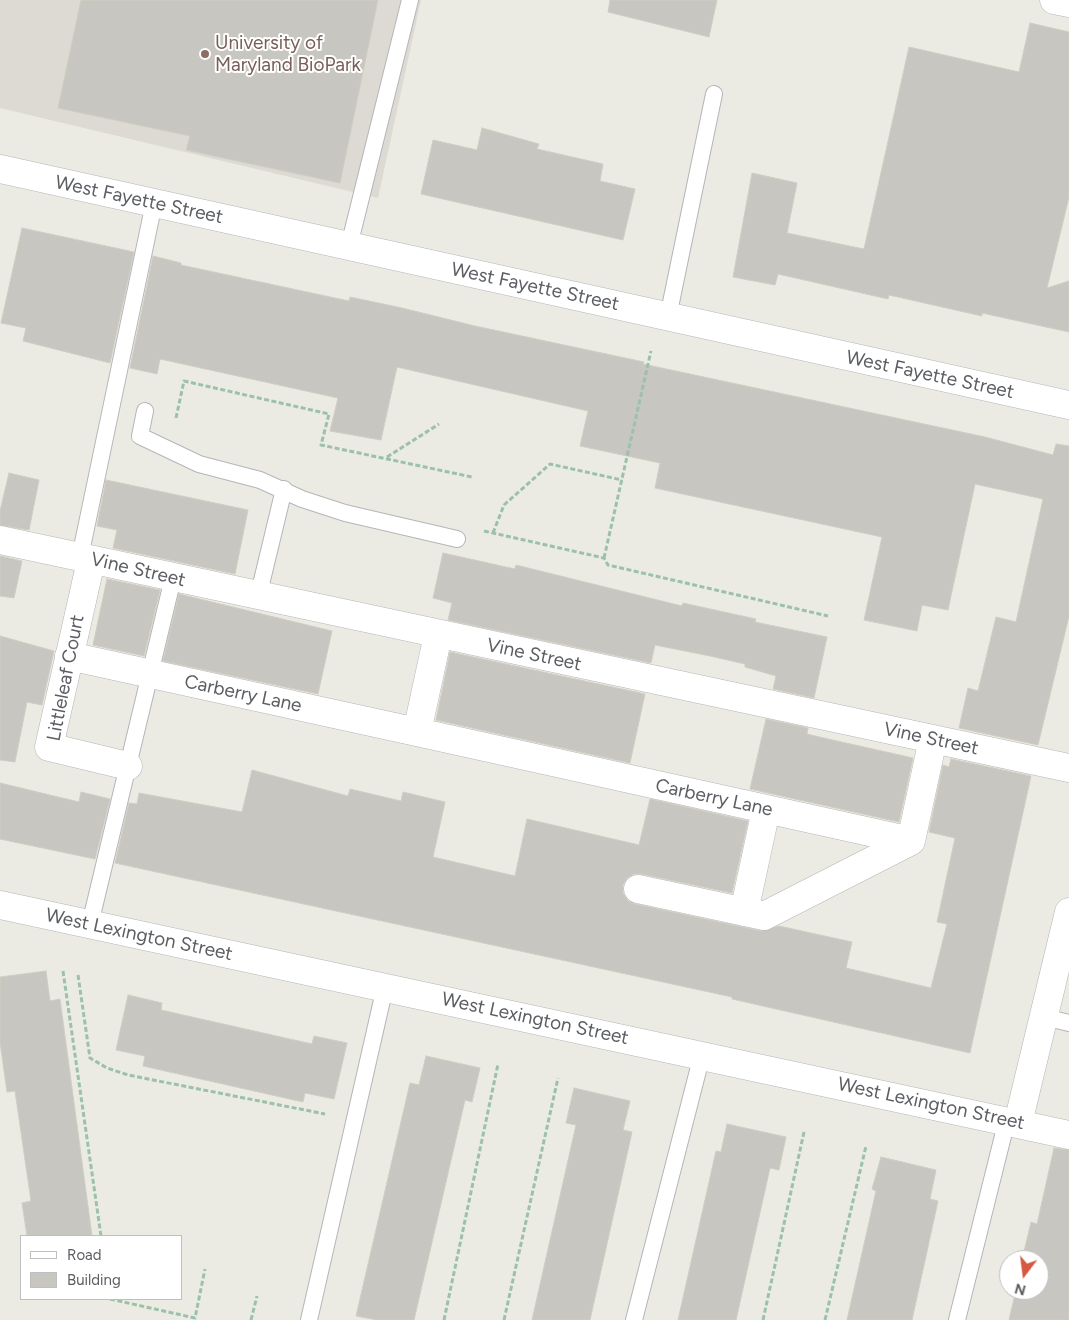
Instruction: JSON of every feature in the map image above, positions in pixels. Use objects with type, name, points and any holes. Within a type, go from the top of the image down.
[{"type":"street","points":[[1054,0],[1069,3]]},
{"type":"street","name":"West Fayette Street","points":[[0,169],[1069,405]]},
{"type":"street","name":"Vine Street","points":[[0,540],[258,597],[1069,768]]},
{"type":"street","name":"Littleleaf Court","points":[[86,559],[69,656],[49,747],[128,766]]},
{"type":"street","points":[[417,732],[438,635]]},
{"type":"street","name":"Carberry Lane","points":[[69,656],[911,841]]},
{"type":"street","points":[[638,889],[764,916],[911,841],[933,739]]},
{"type":"street","points":[[744,912],[766,810]]},
{"type":"street","name":"West Lexington Street","points":[[0,905],[1069,1135]]},
{"type":"street","points":[[1013,1122],[1056,1020],[1069,912]]},
{"type":"lane","points":[[349,246],[410,0]]},
{"type":"lane","points":[[668,317],[714,94]]},
{"type":"lane","points":[[86,559],[154,203]]},
{"type":"lane","points":[[145,411],[140,436],[199,464],[284,489],[302,499],[345,513],[457,539]]},
{"type":"lane","points":[[258,597],[284,489]]},
{"type":"lane","points":[[90,924],[173,578]]},
{"type":"lane","points":[[309,1320],[384,987]]},
{"type":"lane","points":[[634,1320],[702,1055]]},
{"type":"lane","points":[[957,1320],[1013,1122]]},
{"type":"path","points":[[651,351],[604,558],[608,565],[828,616]]},
{"type":"path","points":[[175,422],[184,381],[329,414],[321,445],[387,457],[472,477]]},
{"type":"path","points":[[387,457],[439,424]]},
{"type":"path","points":[[493,533],[504,505],[550,464],[622,480]]},
{"type":"path","points":[[476,529],[604,558]]},
{"type":"path","points":[[63,971],[102,1235]]},
{"type":"path","points":[[78,975],[90,1058],[107,1068],[128,1075],[326,1114]]},
{"type":"path","points":[[444,1320],[498,1064]]},
{"type":"path","points":[[504,1320],[558,1078]]},
{"type":"path","points":[[763,1320],[804,1132]]},
{"type":"path","points":[[825,1320],[866,1146]]},
{"type":"path","points":[[114,1300],[195,1318],[205,1269]]},
{"type":"path","points":[[251,1320],[257,1296]]},
{"type":"shaded area","name":"University of Maryland BioPark","points":[[0,0],[421,0],[378,198],[0,108]]},
{"type":"building","name":"University of Maryland BioPark","points":[[81,0],[378,0],[340,183],[186,150],[190,136],[58,108]]},
{"type":"building","points":[[610,0],[717,0],[709,37],[608,12]]},
{"type":"building","points":[[1030,23],[1069,32],[1069,197],[1047,288],[1069,281],[1069,332],[982,313],[982,316],[889,295],[888,299],[778,274],[775,285],[733,277],[752,173],[797,183],[787,233],[864,249],[909,47],[1019,72]]},
{"type":"building","points":[[482,128],[539,144],[537,149],[603,164],[600,181],[635,189],[623,240],[421,194],[433,140],[477,150]]},
{"type":"building","points":[[22,228],[134,252],[110,363],[23,341],[26,328],[1,323]]},
{"type":"building","points":[[153,256],[181,263],[181,265],[349,301],[350,297],[402,308],[475,326],[644,362],[643,364],[985,437],[1053,455],[1056,444],[1069,446],[1069,616],[1038,745],[959,728],[968,688],[978,691],[996,617],[1016,622],[1043,499],[975,484],[948,610],[922,605],[917,631],[864,620],[882,537],[655,488],[660,463],[580,446],[588,411],[397,367],[381,440],[330,431],[338,398],[160,359],[157,374],[130,368]]},
{"type":"building","points":[[9,473],[39,480],[29,530],[0,525],[0,511]]},
{"type":"building","points":[[106,480],[248,510],[235,574],[113,548],[117,530],[97,526]]},
{"type":"building","points":[[443,553],[515,569],[516,565],[682,606],[683,603],[756,619],[755,622],[827,637],[814,698],[773,689],[776,676],[745,667],[745,664],[710,656],[655,645],[651,663],[448,620],[452,603],[433,598]]},
{"type":"building","points":[[0,556],[22,561],[14,598],[0,596]]},
{"type":"building","points":[[107,579],[160,590],[144,656],[93,645]]},
{"type":"building","points":[[179,594],[332,631],[318,694],[163,661]]},
{"type":"building","points":[[0,636],[54,651],[42,705],[27,702],[15,762],[0,760]]},
{"type":"building","points":[[450,652],[645,694],[630,763],[436,720]]},
{"type":"building","points":[[766,719],[808,728],[807,734],[913,758],[899,822],[750,789]]},
{"type":"building","points":[[951,759],[1031,776],[970,1053],[732,999],[732,997],[115,863],[129,803],[137,804],[139,793],[242,812],[252,770],[348,796],[350,789],[401,801],[403,792],[445,802],[433,857],[515,876],[527,819],[639,845],[650,799],[748,821],[732,893],[634,874],[627,878],[623,885],[623,893],[628,901],[761,931],[779,926],[852,942],[846,968],[931,988],[947,924],[937,922],[955,838],[929,832],[943,765],[949,767]]},
{"type":"building","points":[[0,783],[79,802],[81,792],[110,799],[95,859],[0,839]]},
{"type":"building","points":[[46,971],[50,1001],[60,999],[92,1235],[27,1235],[22,1203],[31,1201],[15,1091],[7,1092],[0,1042],[0,977]]},
{"type":"building","points":[[128,995],[162,1003],[161,1010],[312,1044],[314,1036],[347,1043],[334,1099],[305,1093],[303,1102],[143,1066],[145,1056],[116,1050]]},
{"type":"building","points":[[426,1056],[480,1068],[472,1102],[465,1100],[414,1320],[377,1320],[356,1316],[410,1083],[419,1085]]},
{"type":"building","points":[[574,1088],[630,1101],[623,1130],[632,1132],[590,1320],[532,1320],[576,1125],[566,1123]]},
{"type":"building","points":[[727,1124],[786,1137],[779,1170],[770,1168],[736,1320],[678,1320],[716,1151],[721,1152]]},
{"type":"building","points":[[1054,1148],[1069,1150],[1069,1320],[1009,1320],[1014,1300],[1049,1300],[1049,1250],[1024,1250],[1031,1222],[1037,1224]]},
{"type":"building","points":[[881,1157],[936,1170],[930,1199],[938,1201],[912,1320],[847,1320],[876,1191],[872,1189]]},
{"type":"place","name":"University of Maryland BioPark","points":[[205,54]]}]
